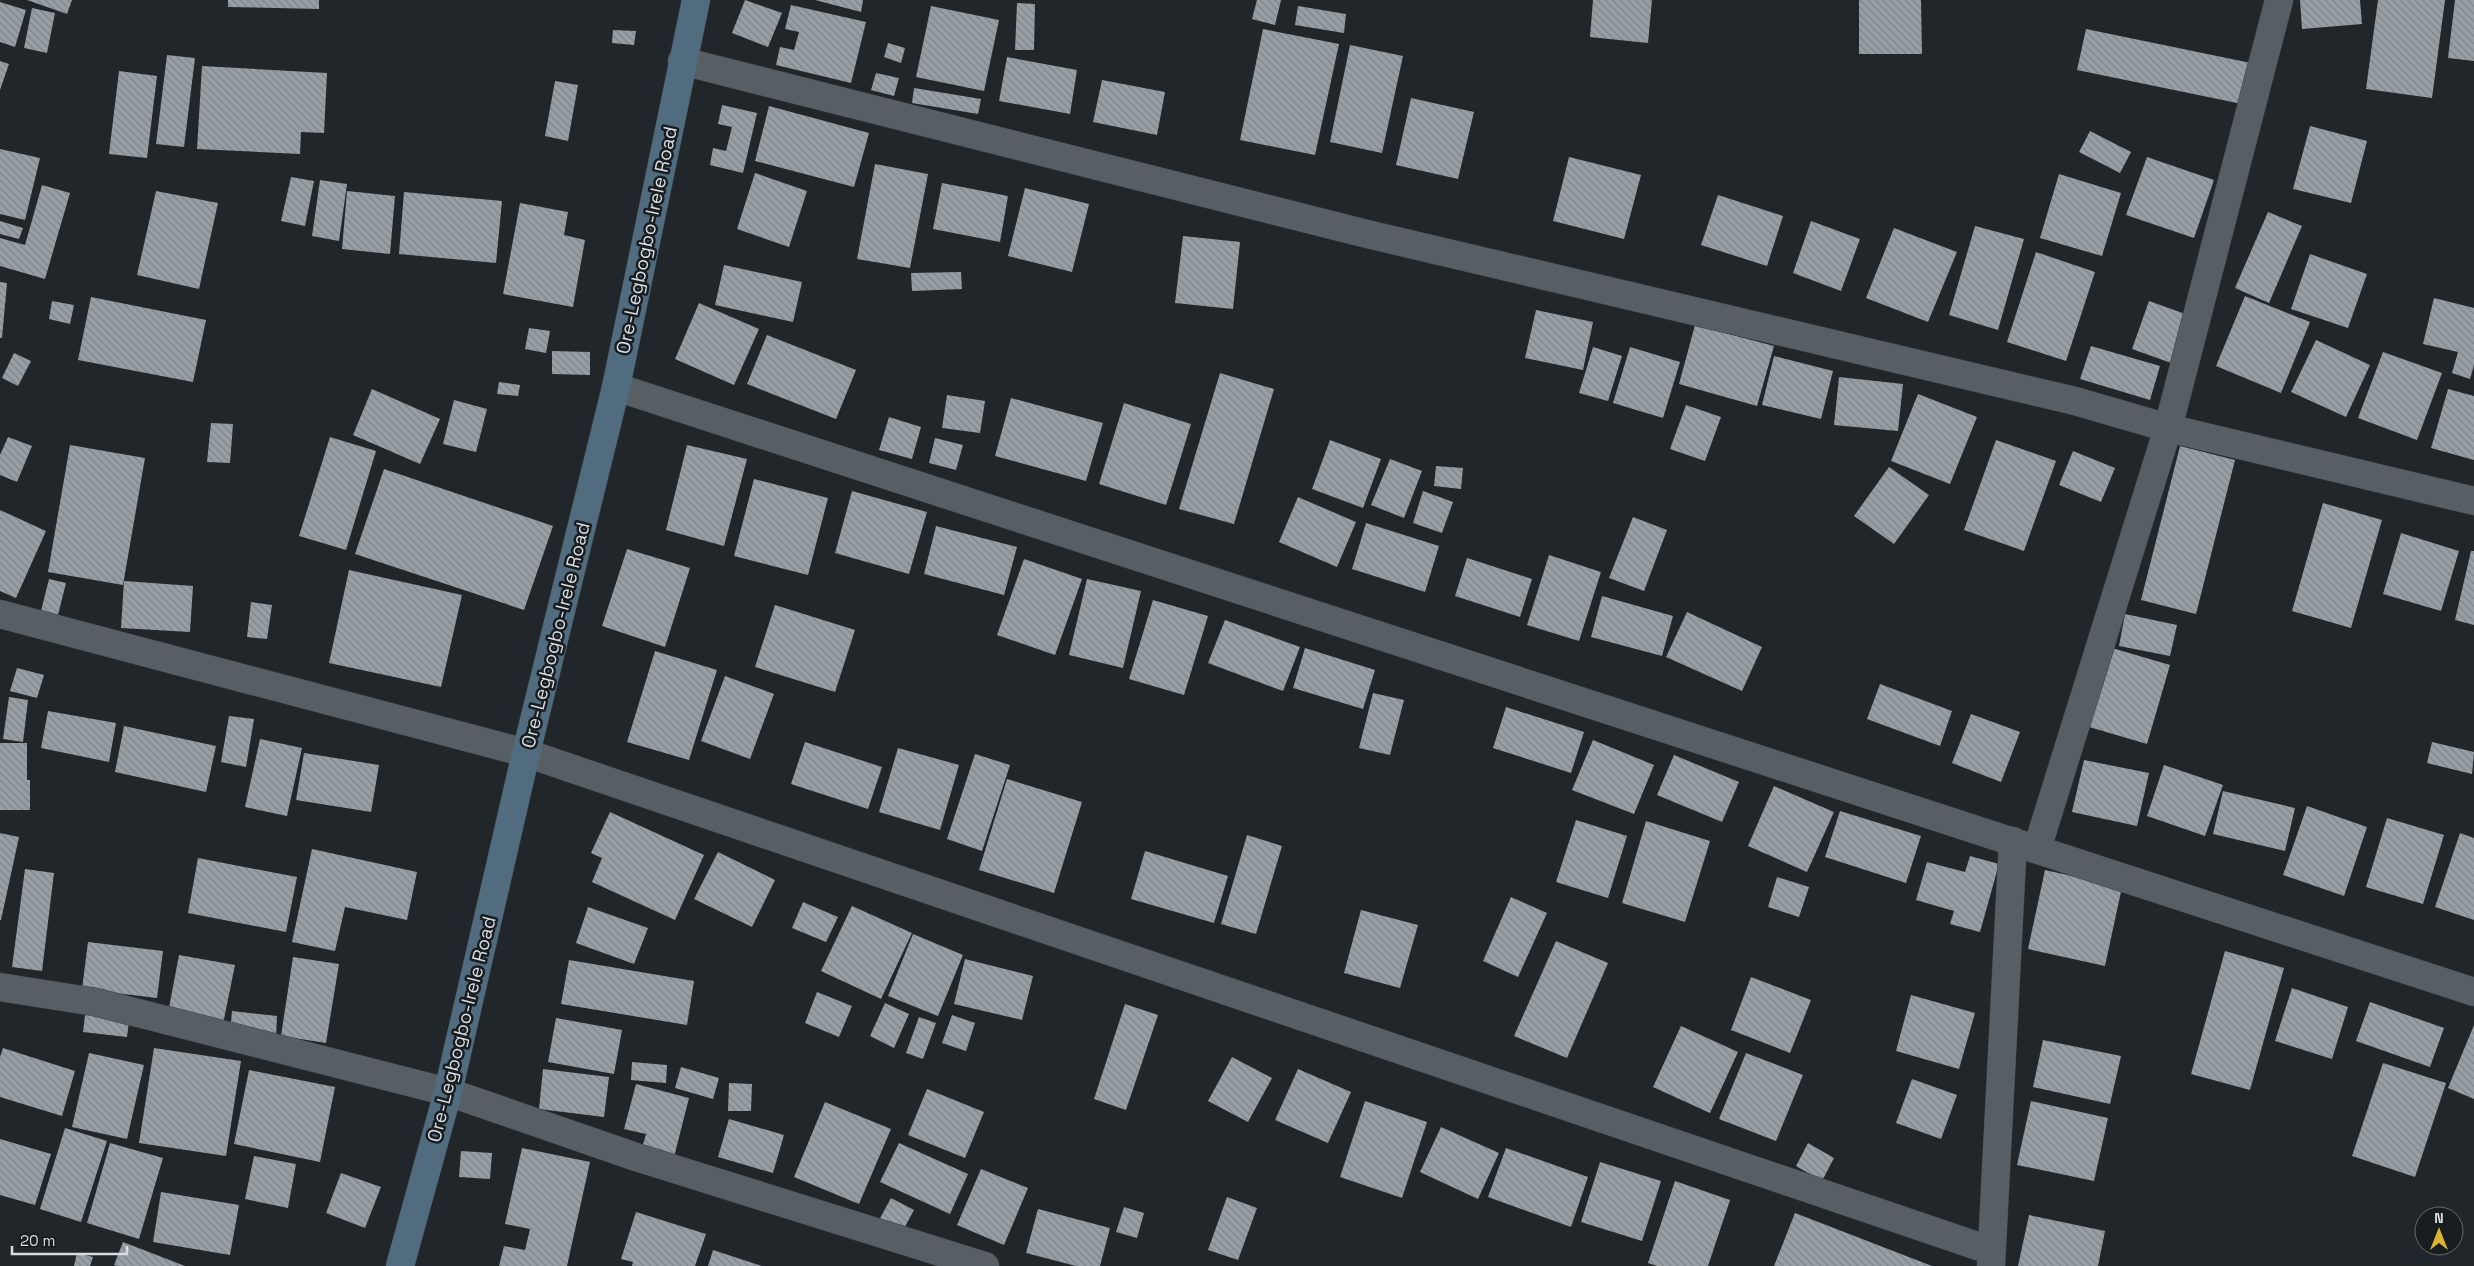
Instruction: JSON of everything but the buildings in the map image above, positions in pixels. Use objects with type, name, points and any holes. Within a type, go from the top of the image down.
[{"type":"main road","name":"Ore-Legbogbo-Irele Road","points":[[400,1266],[448,1092],[526,753],[616,387],[696,0]]},
{"type":"street","points":[[0,614],[526,753],[1992,1258],[2025,845],[2168,428],[2279,0]]},
{"type":"street","points":[[682,61],[1363,233],[2075,401],[2168,428],[2474,501]]},
{"type":"street","points":[[616,387],[2474,992]]},
{"type":"street","points":[[0,987],[95,1002],[448,1092],[636,1157],[985,1266]]}]
